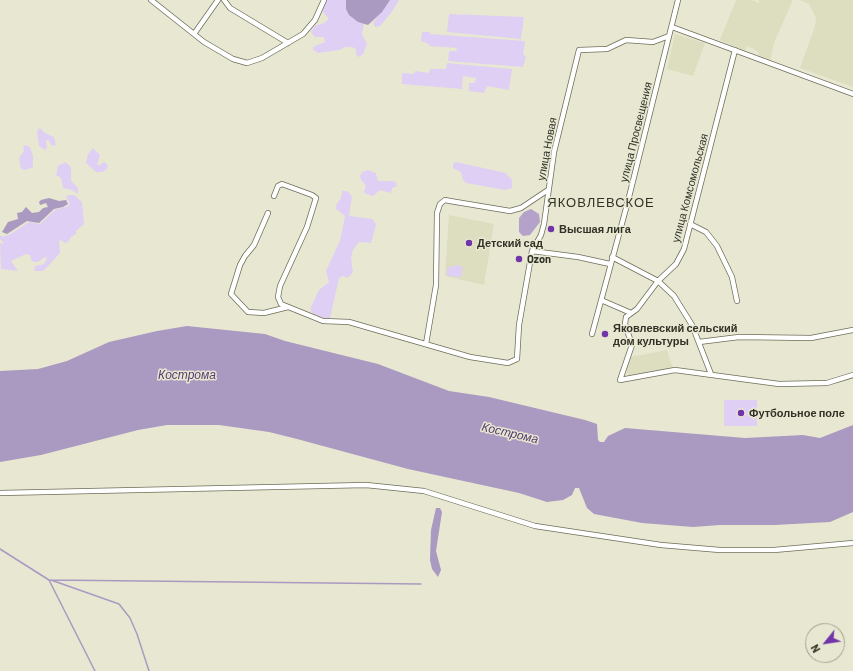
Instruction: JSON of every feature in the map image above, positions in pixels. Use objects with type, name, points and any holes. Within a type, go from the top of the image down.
[{"type":"street","points":[[151,0],[194,34],[233,59],[247,63],[262,58],[303,34],[311,25],[324,0]]},
{"type":"street","points":[[194,34],[218,0]]},
{"type":"street","points":[[224,0],[230,8],[288,43]]},
{"type":"street","name":"улица Просвещения","points":[[592,334],[628,201],[678,0]]},
{"type":"street","points":[[672,27],[853,94]]},
{"type":"street","name":"улица Новая","points":[[426,344],[470,357],[503,362],[515,361],[519,349],[519,325],[532,251],[541,235],[544,224],[548,190],[556,146],[579,50],[607,49],[626,40],[653,42],[669,36]]},
{"type":"street","name":"улица Комсомольская","points":[[631,313],[637,309],[650,294],[658,281],[676,264],[684,249],[735,50]]},
{"type":"street","points":[[274,196],[278,186],[282,184],[312,195],[316,198],[308,226],[280,286],[279,301],[288,307],[323,321],[349,322],[426,344],[436,285],[437,213],[440,204],[446,200],[450,200],[510,211],[521,208],[548,190]]},
{"type":"street","points":[[268,213],[256,240],[240,265],[231,294],[248,312],[271,312],[288,307]]},
{"type":"street","points":[[690,224],[706,232],[717,246],[732,277],[737,301]]},
{"type":"street","points":[[532,251],[578,257],[610,264]]},
{"type":"street","points":[[612,257],[663,284],[682,307],[699,342],[712,374]]},
{"type":"street","points":[[601,300],[631,313],[626,317],[625,324],[632,345],[620,380],[675,370],[779,384],[827,383],[853,375]]},
{"type":"street","points":[[699,342],[739,336],[811,338],[853,330]]},
{"type":"street","points":[[0,493],[366,485],[424,491],[535,526],[661,546],[720,550],[774,550],[853,544]]},
{"type":"shaded area","points":[[326,0],[346,0],[346,9],[358,22],[364,24],[362,34],[367,44],[363,54],[359,57],[356,55],[356,49],[352,47],[318,53],[313,50],[313,47],[325,42],[324,37],[315,37],[311,32],[315,26],[324,23],[329,19],[322,11]]},
{"type":"shaded area","points":[[390,0],[399,0],[391,13],[380,26],[375,27],[373,23]]},
{"type":"shaded area","points":[[736,0],[751,0],[759,3],[759,0],[793,0],[774,43],[770,61],[759,56],[758,52],[747,46],[745,51],[720,40]]},
{"type":"shaded area","points":[[800,0],[853,0],[853,87],[800,68],[815,26],[816,18],[809,4]]},
{"type":"shaded area","points":[[449,14],[524,17],[521,39],[447,32]]},
{"type":"shaded area","points":[[422,32],[430,32],[430,34],[525,41],[523,55],[526,56],[523,67],[448,61],[449,51],[456,51],[457,48],[429,46],[429,44],[421,41]]},
{"type":"shaded area","points":[[675,34],[705,43],[693,76],[667,69]]},
{"type":"shaded area","points":[[447,63],[512,69],[509,90],[487,86],[484,93],[469,91],[469,83],[475,83],[476,78],[463,76],[462,89],[402,84],[402,73],[414,74],[415,71],[429,73],[430,69],[446,69]]},
{"type":"shaded area","points":[[40,128],[45,133],[54,137],[56,145],[52,146],[48,139],[46,141],[47,148],[45,150],[39,146],[37,131]]},
{"type":"shaded area","points":[[25,145],[30,147],[33,156],[33,167],[26,170],[21,169],[19,158],[24,151],[23,146]]},
{"type":"shaded area","points":[[93,148],[100,155],[97,165],[104,162],[108,165],[107,169],[102,172],[96,172],[86,163],[88,154]]},
{"type":"shaded area","points":[[65,162],[71,167],[71,181],[78,188],[78,194],[72,190],[63,188],[61,178],[56,175],[58,166]]},
{"type":"shaded area","points":[[456,162],[506,173],[512,180],[512,188],[505,190],[466,183],[463,180],[461,172],[453,168],[453,164]]},
{"type":"shaded area","points":[[368,170],[376,173],[378,181],[393,181],[396,182],[397,186],[392,188],[391,193],[380,190],[373,196],[366,194],[364,192],[366,186],[361,180],[360,176],[362,172]]},
{"type":"shaded area","points":[[342,191],[347,191],[352,196],[349,216],[372,219],[376,225],[371,243],[359,242],[353,250],[351,258],[353,272],[348,278],[343,276],[339,278],[330,318],[327,319],[312,313],[310,309],[319,290],[329,282],[326,271],[340,241],[345,216],[336,209],[336,205],[341,198]]},
{"type":"shaded area","points":[[68,195],[74,195],[82,202],[84,224],[76,231],[76,234],[71,237],[68,242],[65,243],[61,240],[59,241],[60,253],[43,271],[34,271],[35,266],[44,264],[47,258],[45,257],[38,262],[35,262],[32,261],[30,255],[26,254],[11,261],[18,271],[1,269],[0,243],[3,244],[3,242],[0,239],[0,235],[2,237],[9,235],[29,222],[40,224],[55,210],[68,206],[70,203],[66,198]]},
{"type":"shaded area","points":[[531,209],[539,214],[540,222],[530,235],[523,236],[519,232],[519,218],[524,212]]},
{"type":"shaded area","name":"Детский сад","points":[[449,215],[494,224],[484,285],[445,276]]},
{"type":"shaded area","points":[[457,265],[463,267],[461,277],[447,276],[447,268]]},
{"type":"shaded area","points":[[667,350],[673,369],[630,375],[627,373],[627,367],[631,357]]},
{"type":"shaded area","name":"Футбольное поле","points":[[724,400],[757,400],[757,426],[724,426]]},
{"type":"water","points":[[346,0],[390,0],[382,12],[368,25],[358,22],[349,15],[346,9]]},
{"type":"water","points":[[49,198],[59,201],[66,200],[68,204],[54,209],[39,223],[27,221],[7,234],[2,232],[8,222],[18,219],[17,213],[22,212],[26,207],[32,213],[39,212],[43,208],[48,207],[46,203],[40,205],[39,202]]},
{"type":"water","name":"Кострома","points":[[187,326],[265,334],[285,341],[378,364],[449,391],[489,397],[585,420],[597,424],[598,440],[600,442],[604,442],[608,436],[625,428],[745,438],[803,435],[820,438],[853,425],[853,512],[830,522],[775,525],[720,525],[693,527],[642,523],[594,514],[587,508],[579,488],[575,488],[572,495],[563,500],[547,502],[519,493],[408,469],[269,432],[219,425],[167,425],[138,430],[41,455],[0,462],[0,371],[38,369],[67,361],[109,342]]},
{"type":"water","points":[[436,508],[440,508],[442,512],[436,551],[441,570],[438,577],[432,569],[430,560],[431,530]]},
{"type":"waterway","points":[[0,549],[49,580],[95,671]]},
{"type":"waterway","points":[[49,580],[421,584]]},
{"type":"waterway","points":[[51,580],[119,604],[130,618],[149,671]]},
{"type":"place","name":"Высшая лига","points":[[551,229]]},
{"type":"place","name":"Детский сад","points":[[469,243]]},
{"type":"place","name":"Ozon","points":[[519,259]]},
{"type":"place","name":"Яковлевский сельский дом культуры","points":[[605,334]]},
{"type":"place","name":"Футбольное поле","points":[[741,413]]},
{"type":"district","name":"ЯКОВЛЕВСКОЕ","points":[[601,203]]}]
